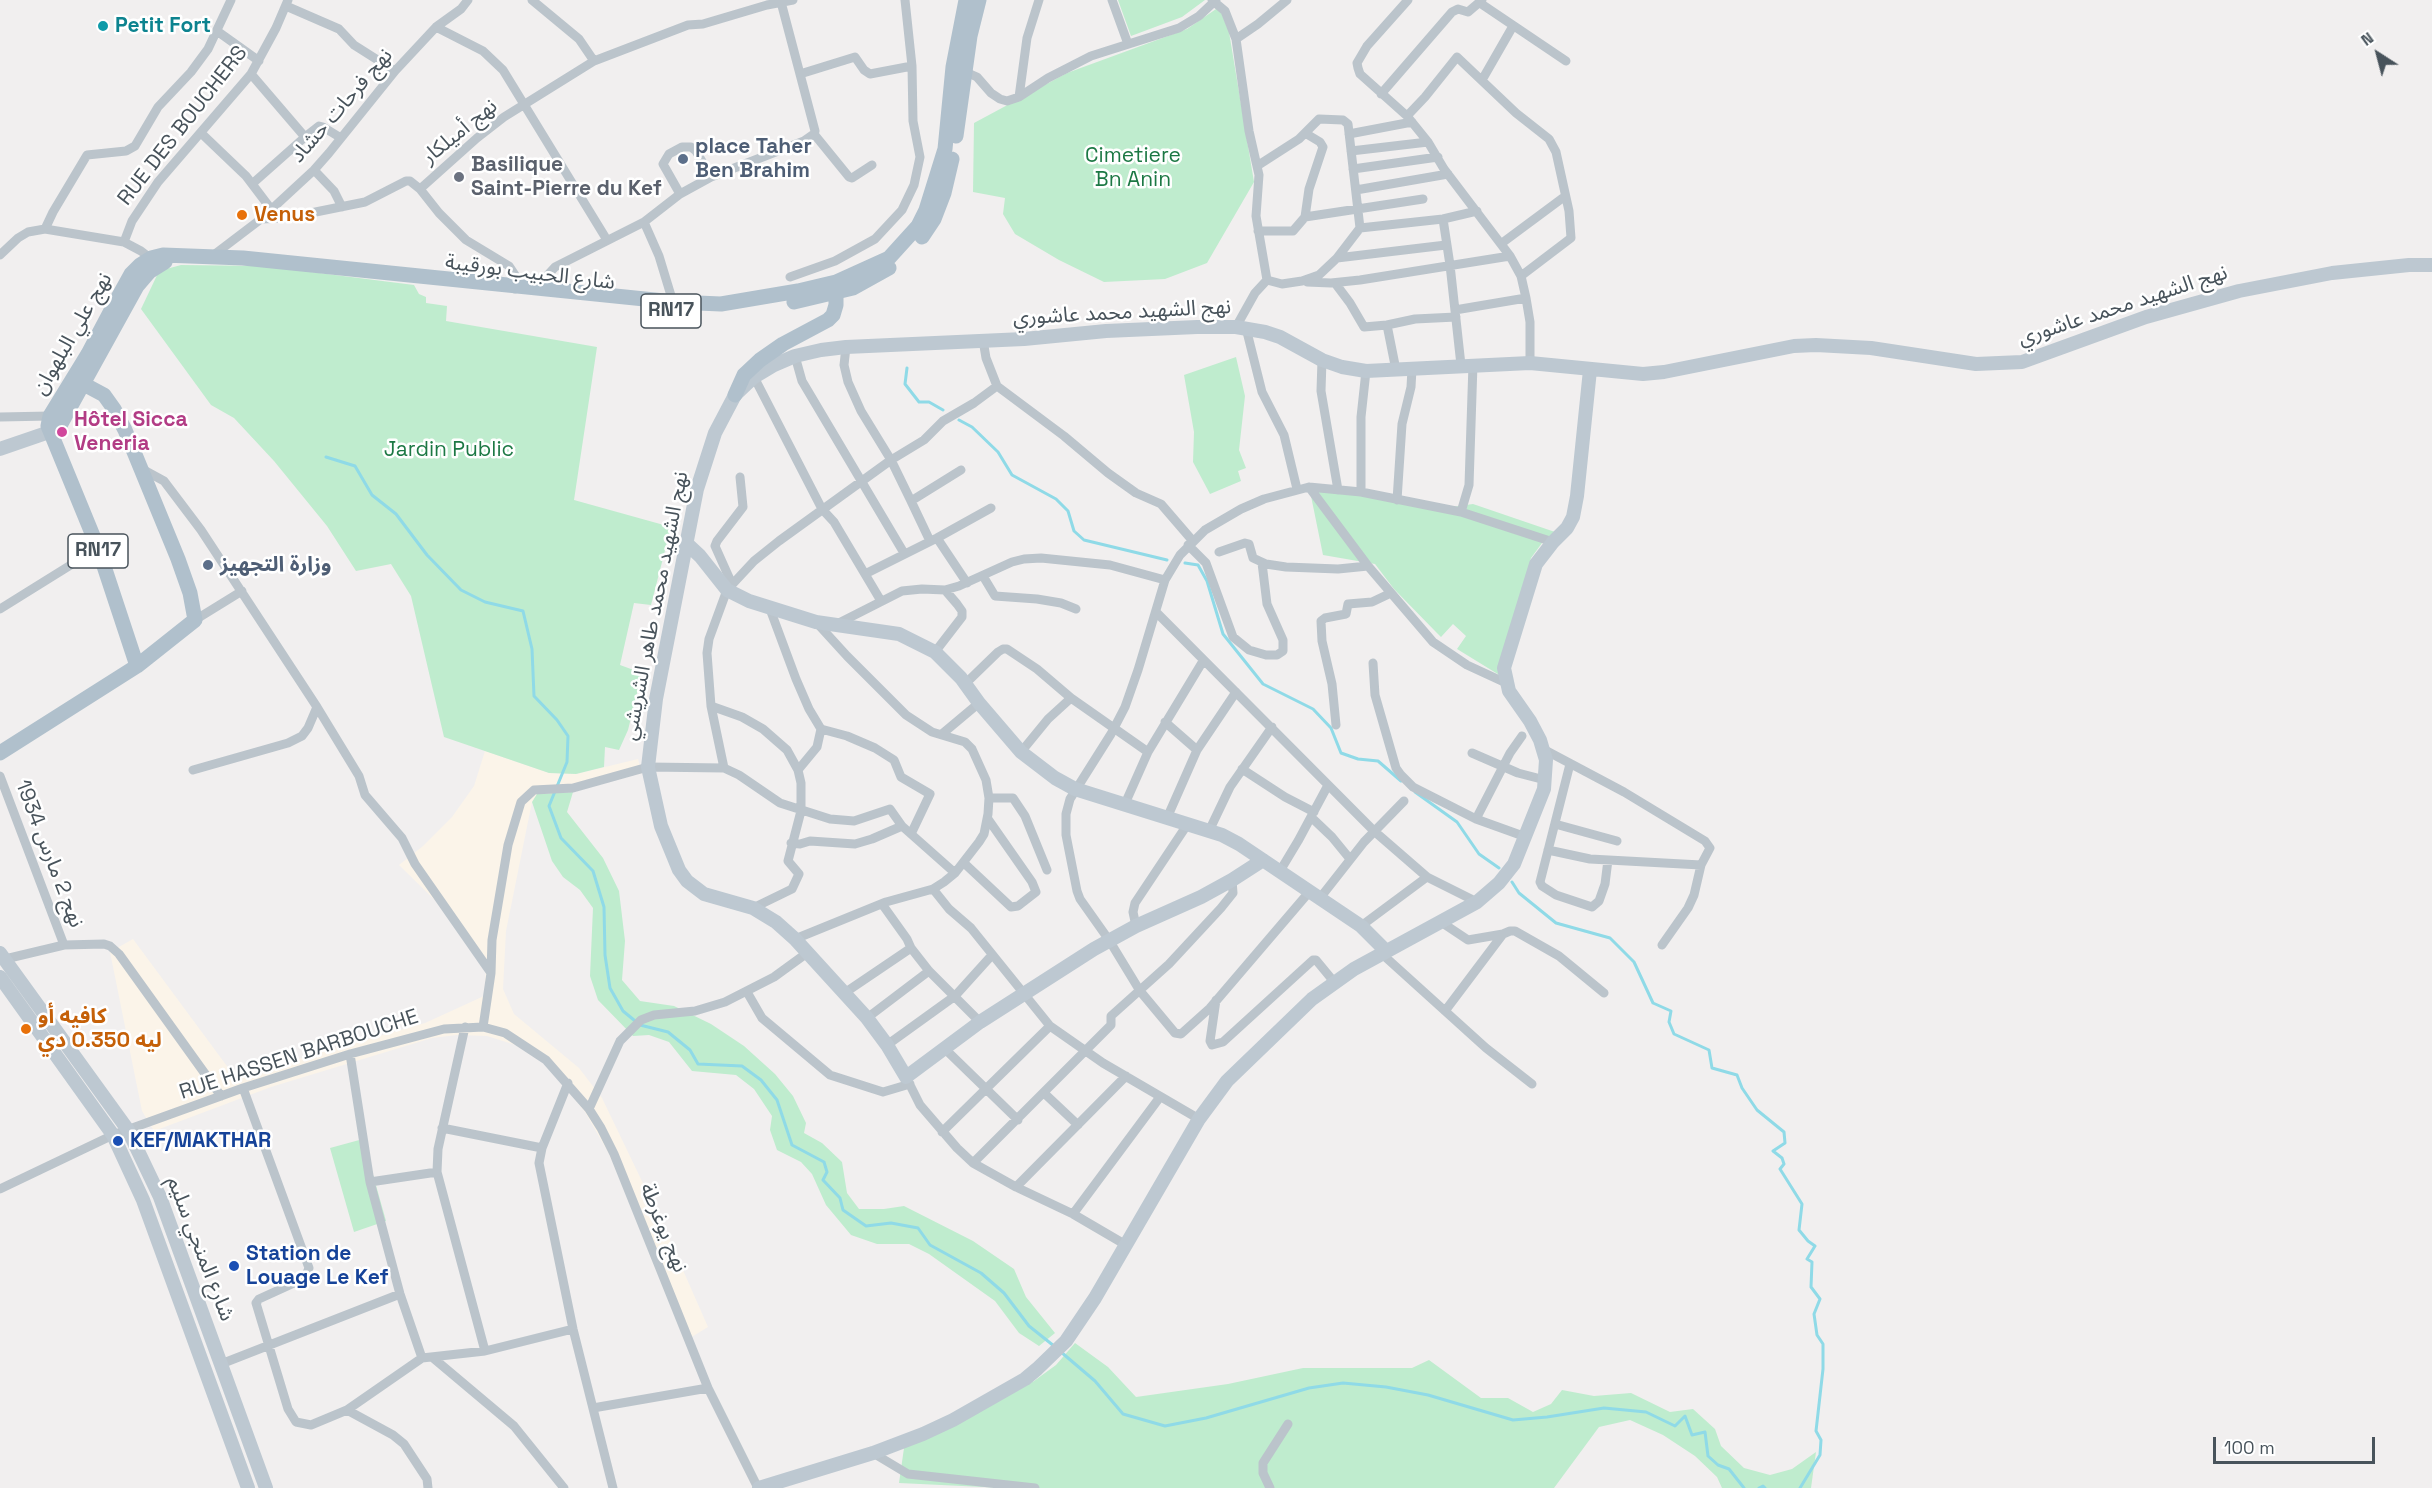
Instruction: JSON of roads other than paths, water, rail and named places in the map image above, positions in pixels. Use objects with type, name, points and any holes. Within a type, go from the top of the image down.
[{"type":"main road","name":"شارع الحبيب بورقيبة","points":[[154,262],[211,259],[515,289],[721,313],[866,282],[894,264],[923,235],[934,219],[945,193],[954,149],[966,0]]},
{"type":"main road","name":"شارع الحبيب بورقيبة","points":[[959,69],[979,0]]},
{"type":"main road","name":"نهج علي البلهوان","points":[[52,429],[137,286],[154,262]]},
{"type":"main road","points":[[735,394],[744,375],[760,360],[833,315],[837,288]]},
{"type":"main road","points":[[0,753],[137,666],[195,620],[187,584],[142,469],[114,409],[104,395],[79,381]]},
{"type":"main road","name":"RN17","points":[[52,429],[98,548],[137,666]]},
{"type":"street","points":[[45,229],[84,159],[92,153],[126,151],[135,146],[158,107],[191,72],[217,31],[231,0]]},
{"type":"street","name":"نهج فرحات حشاد","points":[[211,259],[261,219],[314,170],[395,70],[436,27],[461,9],[468,0]]},
{"type":"street","points":[[532,0],[579,39],[594,61]]},
{"type":"street","name":"نهج أميلكار","points":[[420,189],[477,138],[594,61],[688,25],[703,24],[793,0]]},
{"type":"street","points":[[790,278],[836,261],[864,246],[886,228],[902,210],[914,185],[920,157],[913,121],[912,66],[905,0]]},
{"type":"street","points":[[1019,97],[1027,38],[1039,0]]},
{"type":"street","points":[[1112,0],[1128,44]]},
{"type":"street","points":[[1236,39],[1287,0]]},
{"type":"street","points":[[1408,0],[1376,34],[1357,63],[1360,74],[1409,119],[1428,142],[1448,174],[1510,256],[1521,276],[1526,298],[1530,322],[1530,363]]},
{"type":"street","points":[[959,69],[977,77],[1000,99],[1019,97],[1091,56],[1179,28],[1199,16],[1214,1],[1225,11],[1236,39],[1249,131],[1257,166],[1255,206],[1267,280]]},
{"type":"street","points":[[1381,94],[1452,12],[1458,9],[1467,12],[1481,2],[1566,61]]},
{"type":"street","points":[[287,3],[339,29],[354,45],[395,70]]},
{"type":"street","name":"RUE DES BOUCHERS","points":[[124,242],[132,221],[151,191],[251,74],[287,3]]},
{"type":"street","points":[[781,3],[814,134],[849,177],[852,178],[872,165]]},
{"type":"street","points":[[1482,80],[1513,26]]},
{"type":"street","points":[[436,27],[483,51],[503,70],[607,240]]},
{"type":"street","points":[[217,31],[259,61]]},
{"type":"street","points":[[800,74],[850,57],[858,58],[864,70],[870,74],[912,66]]},
{"type":"street","points":[[1349,134],[1409,119],[1457,57],[1516,113],[1549,138],[1556,152],[1571,223],[1571,238],[1521,276]]},
{"type":"street","points":[[251,74],[305,137]]},
{"type":"street","points":[[1257,166],[1305,133],[1319,119],[1339,119],[1348,124],[1360,228],[1337,258],[1319,275],[1302,281],[1282,284],[1267,280]]},
{"type":"street","points":[[252,184],[319,126],[341,138]]},
{"type":"street","points":[[201,133],[242,171],[271,209]]},
{"type":"street","points":[[1258,231],[1293,231],[1305,217],[1309,189],[1323,147],[1305,133]]},
{"type":"street","points":[[533,291],[555,267],[644,222],[680,194],[711,177],[804,141],[814,134]]},
{"type":"street","points":[[1351,151],[1428,142]]},
{"type":"street","points":[[680,194],[663,164],[669,154],[682,147],[690,147],[696,151],[711,177]]},
{"type":"street","points":[[1353,169],[1438,157]]},
{"type":"street","points":[[314,170],[334,191],[342,207]]},
{"type":"street","points":[[1356,190],[1448,174]]},
{"type":"street","points":[[261,219],[280,219],[342,207],[376,198],[405,181],[420,189],[439,213],[466,240],[509,266],[515,275],[515,289]]},
{"type":"street","points":[[1502,243],[1564,197]]},
{"type":"street","points":[[1305,217],[1358,207],[1423,199]]},
{"type":"street","points":[[1360,228],[1443,219],[1477,211]]},
{"type":"street","points":[[1443,219],[1455,313],[1467,365],[1469,485],[1461,512]]},
{"type":"street","points":[[644,222],[659,256],[675,307]]},
{"type":"street","points":[[0,255],[28,232],[45,229],[124,242],[154,262]]},
{"type":"street","points":[[1337,258],[1446,244]]},
{"type":"street","points":[[1302,281],[1335,283],[1510,256]]},
{"type":"street","name":"نهج الشهيد محمد عاشوري","points":[[735,394],[754,377],[795,356],[846,346],[906,346],[1024,339],[1106,331],[1241,328],[1280,337],[1322,360],[1342,367],[1366,371],[1530,363],[1642,374],[1664,372],[1794,346],[1816,345],[1871,348],[1976,364],[2022,362],[2146,317],[2240,291],[2332,273],[2409,265],[2432,265]]},
{"type":"street","points":[[1267,280],[1255,293],[1241,328],[1262,392],[1290,450],[1297,489]]},
{"type":"street","points":[[1335,283],[1364,327],[1455,313],[1526,298]]},
{"type":"street","points":[[1387,325],[1396,370]]},
{"type":"street","points":[[983,340],[986,358],[997,386],[1064,436],[1108,473],[1136,492],[1161,504],[1206,562],[1233,637],[1249,650],[1266,655],[1277,654],[1283,651],[1283,640],[1264,596],[1262,563]]},
{"type":"street","points":[[846,346],[844,365],[848,382],[861,411],[891,460],[933,540],[967,583]]},
{"type":"street","points":[[795,356],[802,381],[904,553]]},
{"type":"street","points":[[1322,360],[1321,391],[1338,490]]},
{"type":"street","points":[[1397,500],[1402,424],[1411,387],[1412,369]]},
{"type":"street","points":[[758,1488],[873,1453],[953,1420],[1025,1379],[1066,1341],[1095,1298],[1198,1119],[1233,1075],[1312,999],[1384,952],[1477,902],[1499,883],[1514,864],[1526,837],[1545,780],[1543,749],[1530,721],[1516,704],[1506,683],[1504,668],[1536,564],[1553,542],[1568,528],[1573,517],[1590,370]]},
{"type":"street","points":[[1361,492],[1361,417],[1366,371]]},
{"type":"street","points":[[754,377],[822,509],[834,522],[881,601]]},
{"type":"street","points":[[724,768],[711,706],[707,653],[709,639],[730,587],[754,561],[822,509],[891,460],[924,440],[943,421],[997,386]]},
{"type":"street","name":"نهج الشهيد محمد طاهر الشريشي","points":[[735,394],[715,433],[706,458],[686,543],[652,720],[648,767],[661,825],[679,870],[696,890],[753,908],[777,922],[867,1018],[887,1045],[908,1081]]},
{"type":"street","points":[[0,417],[52,429]]},
{"type":"street","points":[[0,449],[52,429]]},
{"type":"street","points":[[142,469],[164,481],[201,530],[317,707],[359,776],[365,795],[402,838],[415,864],[491,973]]},
{"type":"street","points":[[911,501],[961,470]]},
{"type":"street","points":[[700,556],[715,546],[717,540],[743,507],[740,477]]},
{"type":"street","points":[[1404,801],[1216,1000],[1179,1035],[1168,1026],[1140,991],[1077,891],[1066,835],[1066,814],[1075,789],[1114,729],[1138,670],[1165,580],[1190,542],[1204,530],[1241,509],[1309,487],[1361,492],[1461,512],[1553,542]]},
{"type":"street","points":[[1309,487],[1368,566],[1433,642],[1448,654],[1506,683]]},
{"type":"street","points":[[865,574],[991,508]]},
{"type":"street","points":[[686,543],[730,587],[770,609],[816,622],[899,634],[935,652],[948,663],[1021,752],[1038,767],[1075,789],[1209,831],[1239,844],[1361,926],[1384,952],[1445,1011],[1532,1084]]},
{"type":"street","points":[[1219,552],[1247,543],[1254,558],[1262,563],[1298,568],[1338,569],[1368,566]]},
{"type":"street","points":[[715,546],[730,587]]},
{"type":"street","points":[[0,609],[98,548]]},
{"type":"street","points":[[836,625],[881,601],[910,589],[945,590],[967,583],[1012,562],[1041,558],[1110,565],[1165,580]]},
{"type":"street","points":[[983,576],[995,596],[1037,599],[1061,603],[1076,609]]},
{"type":"street","points":[[935,652],[962,617],[957,604],[945,590]]},
{"type":"street","points":[[195,620],[242,591]]},
{"type":"street","points":[[1336,725],[1332,684],[1322,641],[1321,621],[1325,618],[1346,614],[1348,604],[1372,602],[1391,593]]},
{"type":"street","points":[[770,609],[796,679],[821,729],[817,747],[798,770]]},
{"type":"street","points":[[1156,612],[1374,831],[1427,877],[1477,902]]},
{"type":"street","points":[[795,939],[882,904],[933,889],[955,873],[964,863],[979,842],[988,819],[989,798],[986,780],[972,750],[963,740],[926,729],[906,715],[816,622]]},
{"type":"street","points":[[965,684],[998,652],[1007,649],[1044,674],[1071,698],[1148,752]]},
{"type":"street","points":[[1124,806],[1148,752],[1203,661]]},
{"type":"street","points":[[1373,663],[1375,695],[1396,768],[1401,775],[1413,787],[1476,819],[1526,837]]},
{"type":"street","points":[[1167,818],[1197,750],[1236,692]]},
{"type":"street","points":[[1021,752],[1048,719],[1071,698]]},
{"type":"street","points":[[942,734],[979,703]]},
{"type":"street","points":[[711,706],[742,717],[763,729],[787,750],[798,770],[801,783],[801,811],[788,861],[799,874],[795,885],[753,908]]},
{"type":"street","points":[[193,770],[288,743],[302,736],[317,707]]},
{"type":"street","points":[[1165,722],[1197,750]]},
{"type":"street","points":[[1209,831],[1230,787],[1272,727]]},
{"type":"street","points":[[821,729],[847,736],[875,748],[894,760],[901,777],[930,794],[911,834]]},
{"type":"street","points":[[1476,819],[1522,736]]},
{"type":"street","points":[[1543,749],[1623,792],[1708,843],[1710,848],[1701,865],[1694,895],[1688,908],[1662,945]]},
{"type":"street","points":[[1472,753],[1503,767],[1545,780]]},
{"type":"street","points":[[1570,764],[1540,882],[1542,886],[1556,895],[1592,907],[1599,901],[1605,884],[1608,860]]},
{"type":"street","points":[[483,1027],[491,973],[492,940],[508,845],[521,802],[528,794],[543,788],[573,788],[648,767],[724,768],[739,775],[771,798],[801,811],[830,819],[854,821],[890,809],[902,826],[955,873]]},
{"type":"street","points":[[1242,769],[1313,815],[1350,859]]},
{"type":"street","name":"نهج 2 مارس 1934","points":[[0,776],[64,945]]},
{"type":"street","points":[[1280,871],[1328,785]]},
{"type":"street","points":[[989,798],[1013,798],[1025,816],[1047,870]]},
{"type":"street","points":[[964,863],[1011,907],[1018,906],[1036,892],[1032,882],[988,819]]},
{"type":"street","points":[[1555,824],[1617,841]]},
{"type":"street","points":[[1136,927],[1133,912],[1135,903],[1187,825]]},
{"type":"street","points":[[791,843],[800,844],[810,841],[855,844],[902,826]]},
{"type":"street","points":[[1548,850],[1590,859],[1701,865]]},
{"type":"street","points":[[747,992],[762,1018],[809,1056],[825,1073],[883,1092],[908,1081],[980,1022],[1109,940],[1232,880],[1263,860]]},
{"type":"street","points":[[1361,926],[1427,877]]},
{"type":"street","points":[[973,1163],[1113,1023],[1111,1016],[1140,991],[1221,908],[1233,893],[1232,880]]},
{"type":"street","points":[[933,889],[949,909],[971,928],[1050,1026],[1086,1051],[1198,1119]]},
{"type":"street","points":[[882,904],[929,971],[980,1022]]},
{"type":"street","points":[[1442,922],[1468,940],[1515,931],[1540,944],[1566,962],[1604,993]]},
{"type":"street","points":[[1445,1011],[1503,934]]},
{"type":"street","points":[[2,957],[64,945],[104,944],[115,950],[221,1096]]},
{"type":"street","points":[[843,994],[911,948]]},
{"type":"street","points":[[589,1109],[620,1041],[641,1020],[654,1015],[695,1011],[747,992],[774,977],[807,952]]},
{"type":"street","points":[[887,1045],[955,996],[992,955]]},
{"type":"street","name":"شارع المنجي سليم","points":[[2,957],[128,1130],[160,1197],[266,1488]]},
{"type":"street","points":[[1216,1000],[1210,1041],[1212,1046],[1223,1042],[1313,960],[1316,960],[1335,983]]},
{"type":"street","points":[[867,1018],[929,971]]},
{"type":"street","name":"شارع المنجي سليم","points":[[0,977],[113,1135],[143,1200],[248,1488]]},
{"type":"street","points":[[942,1132],[1050,1026]]},
{"type":"street","points":[[465,1027],[442,1128],[437,1172],[485,1351]]},
{"type":"street","name":"RUE HASSEN BARBOUCHE","points":[[0,1189],[113,1135],[243,1088],[424,1033],[465,1027],[483,1027]]},
{"type":"street","name":"نهج يوغرطة","points":[[483,1027],[505,1034],[546,1059],[589,1109],[614,1154],[708,1388],[758,1488]]},
{"type":"street","points":[[945,1049],[1018,1120]]},
{"type":"street","points":[[350,1054],[370,1182],[400,1294],[422,1358]]},
{"type":"street","points":[[1016,1187],[1126,1076]]},
{"type":"street","points":[[908,1081],[920,1105],[942,1132],[973,1163],[1016,1187],[1073,1214],[1126,1245]]},
{"type":"street","points":[[568,1083],[542,1148],[539,1163],[573,1329],[613,1488]]},
{"type":"street","points":[[243,1088],[309,1268],[305,1278],[257,1301],[256,1306],[288,1409],[296,1422],[311,1425],[348,1410],[422,1358],[485,1351],[573,1329]]},
{"type":"street","points":[[1044,1093],[1078,1125]]},
{"type":"street","points":[[1073,1214],[1160,1096]]},
{"type":"street","points":[[442,1128],[542,1148]]},
{"type":"street","points":[[370,1182],[437,1172]]},
{"type":"street","points":[[221,1364],[400,1294]]},
{"type":"street","points":[[432,1357],[514,1426],[564,1488]]},
{"type":"street","points":[[594,1408],[708,1388]]},
{"type":"street","points":[[348,1410],[393,1435],[404,1444],[427,1479],[428,1488]]},
{"type":"street","points":[[1270,1488],[1263,1473],[1263,1463],[1288,1424]]},
{"type":"street","points":[[873,1453],[908,1474],[1035,1488]]},
{"type":"waterway","points":[[907,368],[905,384],[919,402],[929,402],[943,410]]},
{"type":"waterway","points":[[959,420],[972,427],[998,452],[1012,475],[1056,499],[1068,511],[1074,531],[1084,540],[1167,560]]},
{"type":"waterway","points":[[326,457],[355,466],[372,495],[396,514],[427,555],[461,590],[485,602],[523,611],[532,649],[534,696],[557,720],[568,736],[567,762],[549,806],[561,838],[593,871],[604,907],[605,955],[610,988],[623,1011],[640,1025],[668,1032],[690,1050],[698,1064],[742,1066],[761,1080],[777,1100],[792,1145],[824,1162],[827,1172],[823,1180],[840,1198],[843,1210],[866,1226],[891,1223],[918,1228],[930,1245],[981,1273],[1004,1293],[1029,1326],[1054,1346]]},
{"type":"waterway","points":[[1185,563],[1198,565],[1207,581],[1223,634],[1263,684],[1313,709],[1331,728],[1341,753],[1358,759],[1378,761],[1401,781]]},
{"type":"waterway","points":[[1415,792],[1457,822],[1479,854],[1499,868]]},
{"type":"waterway","points":[[1512,882],[1519,893],[1556,923],[1610,938],[1634,962],[1653,1003],[1671,1011],[1669,1022],[1674,1034],[1709,1050],[1712,1068],[1737,1075],[1742,1088],[1757,1110],[1784,1132],[1785,1143],[1773,1151],[1782,1158],[1784,1164],[1780,1169],[1802,1204],[1799,1230],[1815,1246],[1807,1259],[1812,1262],[1811,1287],[1820,1299],[1814,1314],[1817,1335],[1823,1344],[1823,1369],[1816,1431],[1821,1440],[1820,1455],[1800,1488]]},
{"type":"waterway","points":[[1061,1352],[1095,1381],[1123,1414],[1165,1426],[1206,1418],[1309,1388],[1343,1383],[1386,1387],[1428,1395],[1513,1420],[1604,1408],[1646,1412],[1675,1426],[1685,1416],[1692,1435],[1705,1432],[1708,1456],[1718,1465],[1729,1469],[1744,1488]]},
{"type":"waterway","points":[[1759,1488],[1763,1486],[1765,1488]]},
{"type":"place","name":"Petit Fort","points":[[103,26]]},
{"type":"place","name":"place Taher Ben Brahim","points":[[683,159]]},
{"type":"place","name":"Basilique Saint-Pierre du Kef","points":[[459,177]]},
{"type":"place","name":"Venus","points":[[242,215]]},
{"type":"place","name":"Hôtel Sicca Veneria","points":[[62,432]]},
{"type":"place","name":"وزارة التجهيز","points":[[208,565]]},
{"type":"place","name":"كافيه أو ليه 0.350 دي","points":[[26,1029]]},
{"type":"place","name":"KEF/MAKTHAR","points":[[118,1141]]},
{"type":"place","name":"Station de Louage Le Kef","points":[[234,1266]]},
{"type":"park label","name":"Cimetiere Bn Anin","points":[[1133,168]]},
{"type":"park label","name":"Jardin Public","points":[[449,450]]}]
